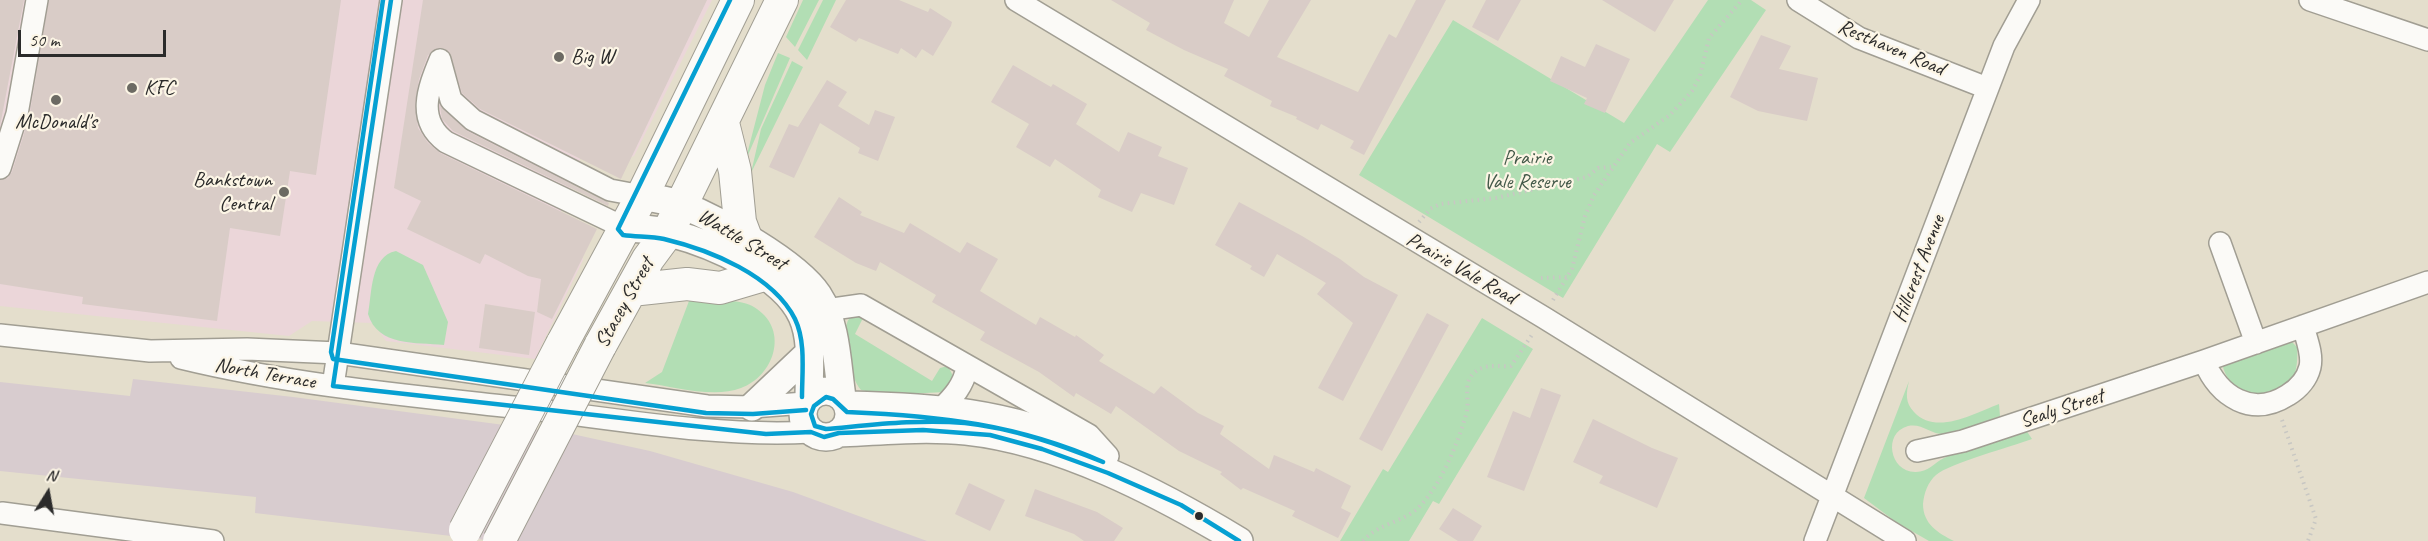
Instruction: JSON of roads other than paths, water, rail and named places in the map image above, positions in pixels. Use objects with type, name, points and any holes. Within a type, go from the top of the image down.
[{"type":"highway","name":"Stacey Street","points":[[460,541],[642,196],[738,0]]},
{"type":"highway","name":"Stacey Street","points":[[499,541],[600,346],[648,259],[674,218],[782,0]]},
{"type":"highway","points":[[723,123],[735,171],[740,222],[746,238]]},
{"type":"highway","points":[[631,290],[687,284],[720,288],[764,275]]},
{"type":"main road","name":"Wattle Street","points":[[642,196],[764,275],[790,297],[803,317],[809,353],[807,400]]},
{"type":"main road","name":"Wattle Street","points":[[625,228],[674,218],[746,238],[798,274],[818,294],[826,310],[845,401]]},
{"type":"main road","points":[[752,407],[809,353]]},
{"type":"main road","points":[[1180,506],[1144,475],[1108,456],[1020,422],[941,409],[845,401],[836,393],[822,391],[807,400],[803,418],[811,432],[824,437],[838,433],[948,430],[990,435],[1081,463],[1180,506],[1239,541]]},
{"type":"main road","points":[[838,433],[848,421],[845,401]]},
{"type":"street","points":[[0,168],[17,114],[37,0]]},
{"type":"street","points":[[333,386],[391,0]]},
{"type":"street","name":"Prairie Vale Road","points":[[1016,0],[1543,317],[1832,498],[1905,541]]},
{"type":"street","name":"Resthaven Road","points":[[1798,0],[1839,28],[1859,38],[1988,88]]},
{"type":"street","name":"Hillcrest Avenue","points":[[1815,541],[2004,46],[2029,0]]},
{"type":"street","points":[[2310,0],[2428,40]]},
{"type":"street","points":[[625,228],[446,142],[435,134],[430,126],[427,102],[440,60],[451,100],[472,120],[610,190],[642,196]]},
{"type":"street","points":[[2220,243],[2256,343]]},
{"type":"street","name":"Sealy Street","points":[[1917,451],[1964,441],[2205,361],[2428,282]]},
{"type":"street","points":[[826,310],[861,305],[967,368],[1089,435],[1108,456]]},
{"type":"street","points":[[2205,361],[2210,374],[2229,396],[2251,405],[2276,402],[2297,388],[2310,366],[2310,355],[2303,326]]},
{"type":"street","name":"North Terrace","points":[[0,335],[150,351],[247,374],[333,386],[720,430],[766,434],[811,432]]},
{"type":"street","name":"North Terrace","points":[[150,351],[247,349],[338,353],[673,402],[752,407],[807,400]]},
{"type":"street","points":[[941,409],[956,394],[967,368]]},
{"type":"street","points":[[1,512],[213,541]]},
{"type":"place","name":"Big W","points":[[559,57]]},
{"type":"place","name":"KFC","points":[[132,88]]},
{"type":"place","name":"McDonald's","points":[[56,100]]},
{"type":"place","name":"Bankstown Central","points":[[284,192]]},
{"type":"park label","name":"Prairie Vale Reserve","points":[[1527,170]]}]
